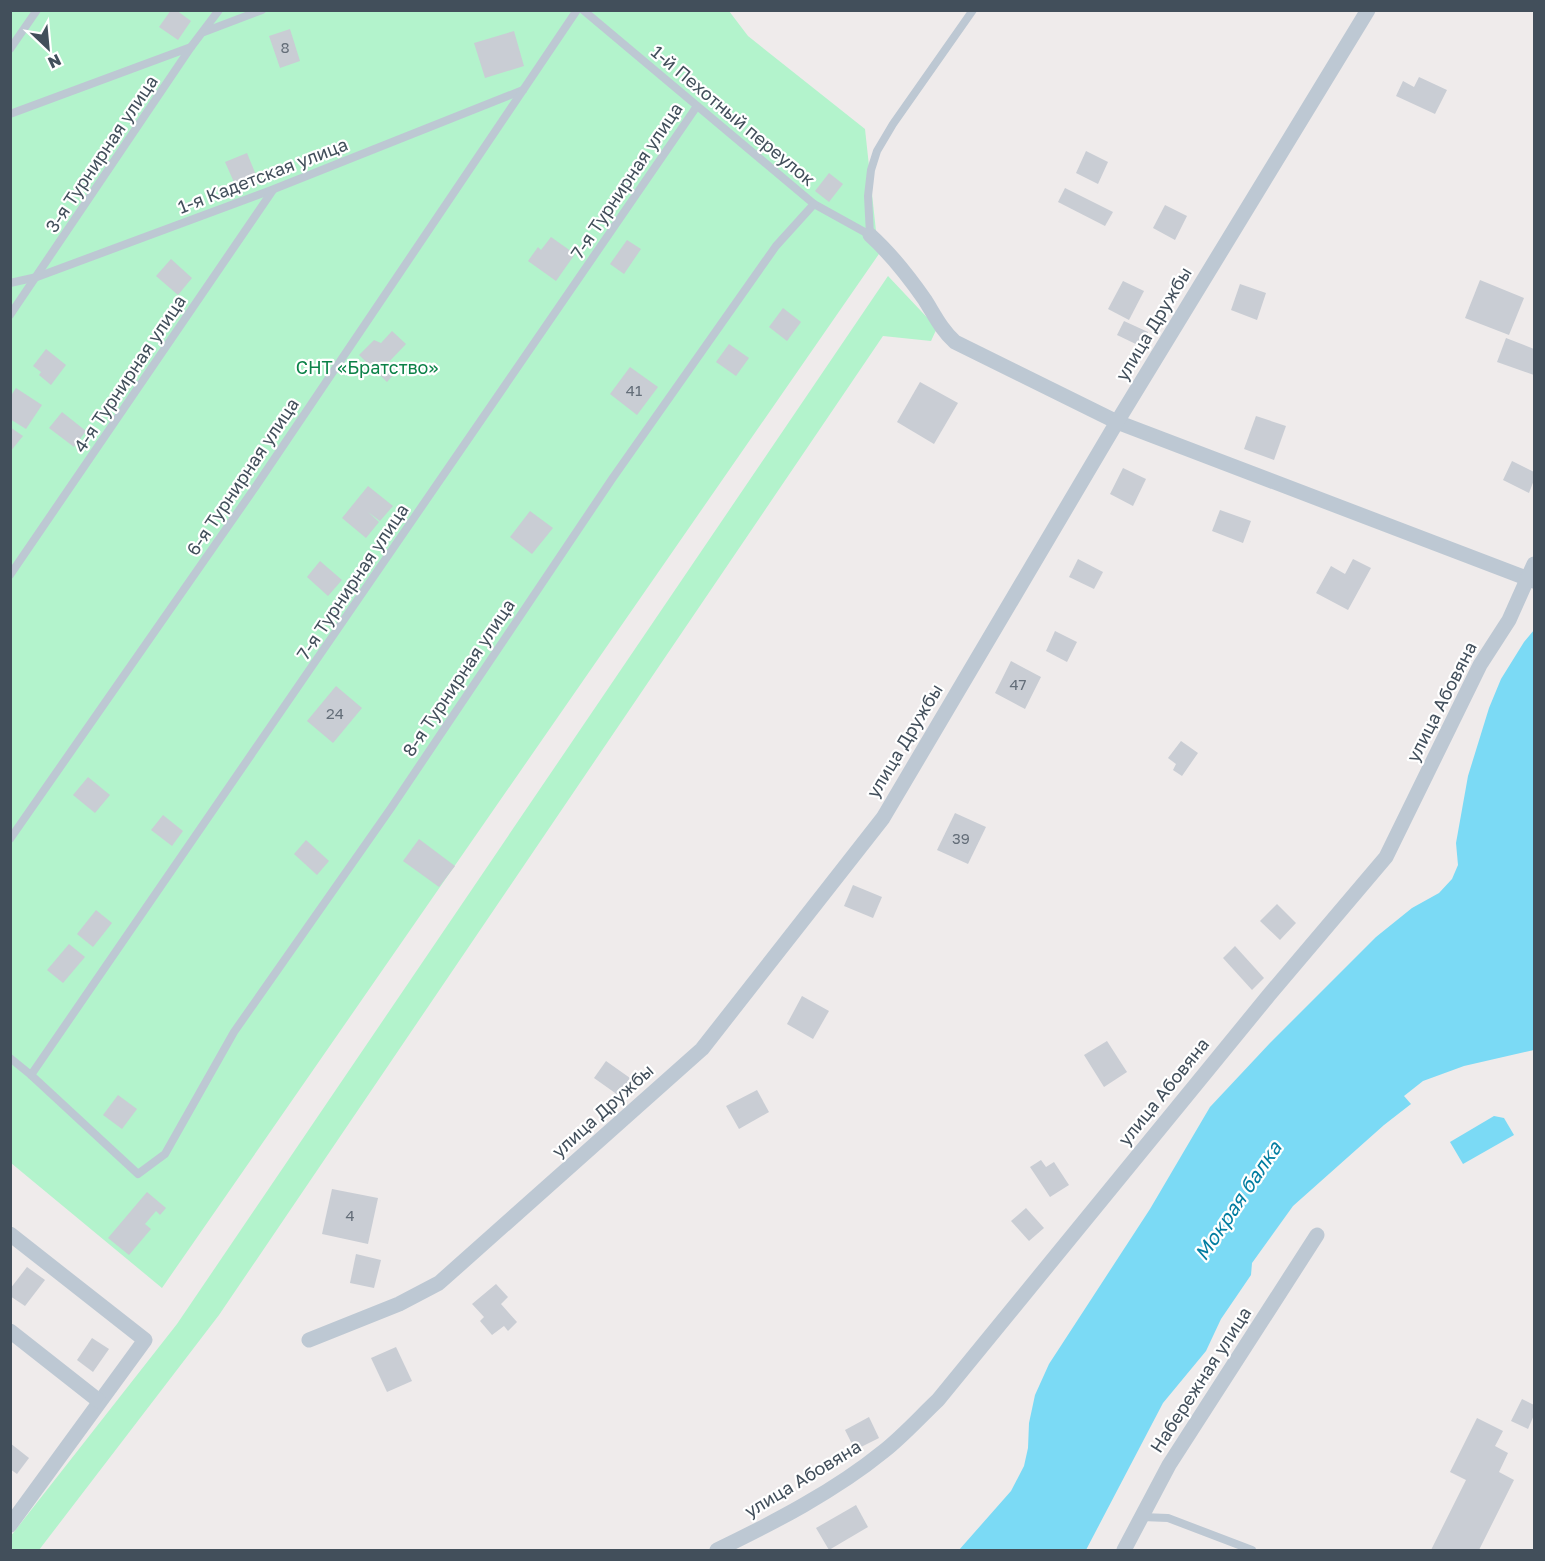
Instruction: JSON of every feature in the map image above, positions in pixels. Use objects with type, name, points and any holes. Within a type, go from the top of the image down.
[{"type":"street","name":"улица Дружбы","points":[[309,1340],[399,1304],[438,1282],[489,1240],[702,1049],[883,818],[1117,422],[1368,10]]},
{"type":"street","points":[[870,236],[887,251],[925,300],[941,328],[955,342],[1117,422],[1533,574]]},
{"type":"street","name":"улица Абовяна","points":[[717,1551],[759,1530],[847,1479],[885,1451],[938,1400],[1269,995],[1386,857],[1480,665],[1509,620],[1533,574]]},
{"type":"street","points":[[10,1234],[145,1340],[10,1525]]},
{"type":"street","name":"Набережная улица","points":[[1124,1551],[1169,1465],[1317,1235]]},
{"type":"street","points":[[10,1332],[99,1401]]},
{"type":"lane","points":[[10,50],[37,10]]},
{"type":"lane","name":"3-я Турнирная улица","points":[[10,315],[219,10]]},
{"type":"lane","points":[[203,33],[262,10]]},
{"type":"lane","name":"6-я Турнирная улица","points":[[10,839],[256,486],[577,10]]},
{"type":"lane","name":"1-й Пехотный переулок","points":[[583,10],[814,204],[870,236]]},
{"type":"lane","points":[[870,236],[868,196],[877,151],[893,124],[973,10]]},
{"type":"lane","points":[[10,114],[192,47]]},
{"type":"lane","name":"1-я Кадетская улица","points":[[10,283],[37,277],[274,189],[524,89]]},
{"type":"lane","name":"7-я Турнирная улица","points":[[31,1075],[697,106]]},
{"type":"lane","name":"4-я Турнирная улица","points":[[10,575],[274,189]]},
{"type":"lane","name":"8-я Турнирная улица","points":[[31,1075],[138,1174],[165,1154],[234,1032],[391,808],[612,479],[776,246],[814,204]]},
{"type":"lane","points":[[10,1058],[31,1075]]},
{"type":"lane","points":[[1142,1516],[1168,1518],[1252,1551]]},
{"type":"green space","name":"СНТ «Братство»","points":[[10,11],[729,11],[748,36],[865,129],[876,231],[881,251],[162,1288],[11,1163]]},
{"type":"green space","points":[[888,276],[937,328],[931,341],[883,336],[219,1315],[39,1550],[11,1550],[10,1537],[177,1324]]},
{"type":"water","name":"Мокрая балка","points":[[1534,630],[1534,1050],[1464,1066],[1423,1081],[1404,1096],[1411,1104],[1293,1206],[1252,1263],[1251,1275],[1221,1319],[1206,1351],[1163,1403],[1086,1550],[959,1550],[1011,1491],[1024,1466],[1035,1395],[1049,1364],[1150,1209],[1210,1107],[1376,937],[1412,908],[1439,893],[1452,879],[1458,865],[1456,843],[1468,776],[1489,708],[1501,679]]},
{"type":"water","points":[[1494,1116],[1504,1118],[1514,1135],[1463,1164],[1450,1142]]},
{"type":"building","points":[[171,10],[176,10],[191,21],[178,40],[159,27]]},
{"type":"building","points":[[290,29],[300,61],[280,68],[269,36]]},
{"type":"building","points":[[514,31],[524,66],[485,78],[474,43]]},
{"type":"building","points":[[1419,77],[1447,90],[1435,114],[1396,96],[1403,81],[1414,87]]},
{"type":"building","points":[[1086,151],[1108,162],[1098,184],[1076,173]]},
{"type":"building","points":[[247,153],[258,180],[237,189],[225,162]]},
{"type":"building","points":[[829,173],[843,184],[829,202],[815,191]]},
{"type":"building","points":[[1065,188],[1113,212],[1105,226],[1058,202]]},
{"type":"building","points":[[1165,205],[1187,216],[1175,240],[1153,228]]},
{"type":"building","points":[[551,237],[575,254],[556,281],[528,261],[538,247],[541,250]]},
{"type":"building","points":[[627,240],[641,249],[624,274],[610,264]]},
{"type":"building","points":[[171,259],[192,278],[178,295],[156,276]]},
{"type":"building","points":[[1480,280],[1524,298],[1509,335],[1465,318]]},
{"type":"building","points":[[1123,281],[1144,291],[1129,320],[1108,309]]},
{"type":"building","points":[[1240,284],[1266,293],[1257,320],[1231,310]]},
{"type":"building","points":[[783,308],[801,322],[787,341],[769,327]]},
{"type":"building","points":[[1124,321],[1148,332],[1142,347],[1117,335]]},
{"type":"building","points":[[392,331],[406,344],[386,365],[395,373],[387,382],[359,355],[374,340],[381,343]]},
{"type":"building","points":[[1506,338],[1534,349],[1534,375],[1497,362]]},
{"type":"building","points":[[729,344],[749,358],[736,376],[716,362]]},
{"type":"building","points":[[46,349],[66,365],[51,385],[39,375],[41,372],[33,366]]},
{"type":"building","points":[[630,367],[658,387],[637,415],[610,394]]},
{"type":"building","points":[[920,382],[958,403],[934,444],[897,422]]},
{"type":"building","points":[[16,388],[42,405],[26,429],[10,419],[10,397]]},
{"type":"building","points":[[62,412],[86,431],[74,447],[49,428]]},
{"type":"building","points":[[1256,416],[1286,426],[1274,460],[1244,449]]},
{"type":"building","points":[[10,427],[23,436],[10,452]]},
{"type":"building","points":[[1512,461],[1534,472],[1534,480],[1529,493],[1503,480]]},
{"type":"building","points":[[1123,468],[1146,479],[1133,506],[1110,494]]},
{"type":"building","points":[[368,486],[393,506],[380,521],[368,512],[379,522],[366,538],[342,518]]},
{"type":"building","points":[[1220,510],[1251,521],[1243,543],[1212,531]]},
{"type":"building","points":[[530,511],[553,528],[532,554],[510,537]]},
{"type":"building","points":[[1078,559],[1103,572],[1094,589],[1069,577]]},
{"type":"building","points":[[1353,559],[1371,568],[1348,610],[1316,593],[1331,566],[1345,574]]},
{"type":"building","points":[[320,561],[342,580],[328,596],[307,577]]},
{"type":"building","points":[[1055,631],[1077,642],[1067,662],[1046,651]]},
{"type":"building","points":[[1011,661],[1041,677],[1025,709],[995,693]]},
{"type":"building","points":[[336,686],[362,708],[333,743],[307,721]]},
{"type":"building","points":[[1181,741],[1198,753],[1182,776],[1173,770],[1176,764],[1168,758]]},
{"type":"building","points":[[88,777],[110,795],[95,813],[73,795]]},
{"type":"building","points":[[955,813],[986,827],[968,864],[937,850]]},
{"type":"building","points":[[163,815],[183,831],[172,846],[151,830]]},
{"type":"building","points":[[419,839],[455,866],[439,887],[403,861]]},
{"type":"building","points":[[306,840],[329,861],[317,875],[294,854]]},
{"type":"building","points":[[853,885],[882,897],[873,918],[844,906]]},
{"type":"building","points":[[1277,904],[1296,923],[1280,940],[1260,921]]},
{"type":"building","points":[[96,910],[112,923],[93,947],[77,934]]},
{"type":"building","points":[[69,944],[85,957],[63,983],[47,970]]},
{"type":"building","points":[[1235,946],[1264,978],[1252,990],[1223,958]]},
{"type":"building","points":[[802,996],[829,1011],[813,1039],[787,1024]]},
{"type":"building","points":[[1107,1041],[1127,1072],[1104,1087],[1084,1055]]},
{"type":"building","points":[[606,1061],[630,1078],[618,1095],[594,1078]]},
{"type":"building","points":[[757,1090],[769,1112],[739,1129],[726,1106]]},
{"type":"building","points":[[118,1095],[137,1109],[122,1129],[103,1115]]},
{"type":"building","points":[[1041,1160],[1046,1167],[1054,1162],[1069,1185],[1050,1197],[1030,1167]]},
{"type":"building","points":[[332,1189],[378,1198],[368,1244],[322,1234]]},
{"type":"building","points":[[147,1192],[166,1208],[160,1215],[156,1211],[145,1224],[151,1229],[129,1255],[108,1238]]},
{"type":"building","points":[[1026,1208],[1044,1228],[1029,1241],[1011,1221]]},
{"type":"building","points":[[356,1254],[381,1260],[374,1288],[350,1283]]},
{"type":"building","points":[[27,1267],[45,1280],[25,1306],[10,1296],[10,1289]]},
{"type":"building","points":[[496,1284],[508,1297],[501,1304],[517,1322],[508,1331],[504,1326],[492,1335],[480,1321],[484,1317],[472,1304]]},
{"type":"building","points":[[92,1338],[109,1349],[93,1372],[77,1360]]},
{"type":"building","points":[[396,1347],[412,1381],[387,1392],[371,1358]]},
{"type":"building","points":[[1522,1399],[1534,1405],[1534,1415],[1528,1429],[1511,1421]]},
{"type":"building","points":[[869,1417],[879,1438],[855,1450],[845,1430]]},
{"type":"building","points":[[1477,1418],[1503,1431],[1495,1446],[1508,1453],[1499,1472],[1514,1480],[1479,1550],[1431,1550],[1466,1480],[1450,1472]]},
{"type":"building","points":[[10,1443],[29,1458],[17,1474],[10,1469]]},
{"type":"building","points":[[856,1505],[868,1527],[829,1550],[816,1528]]}]
